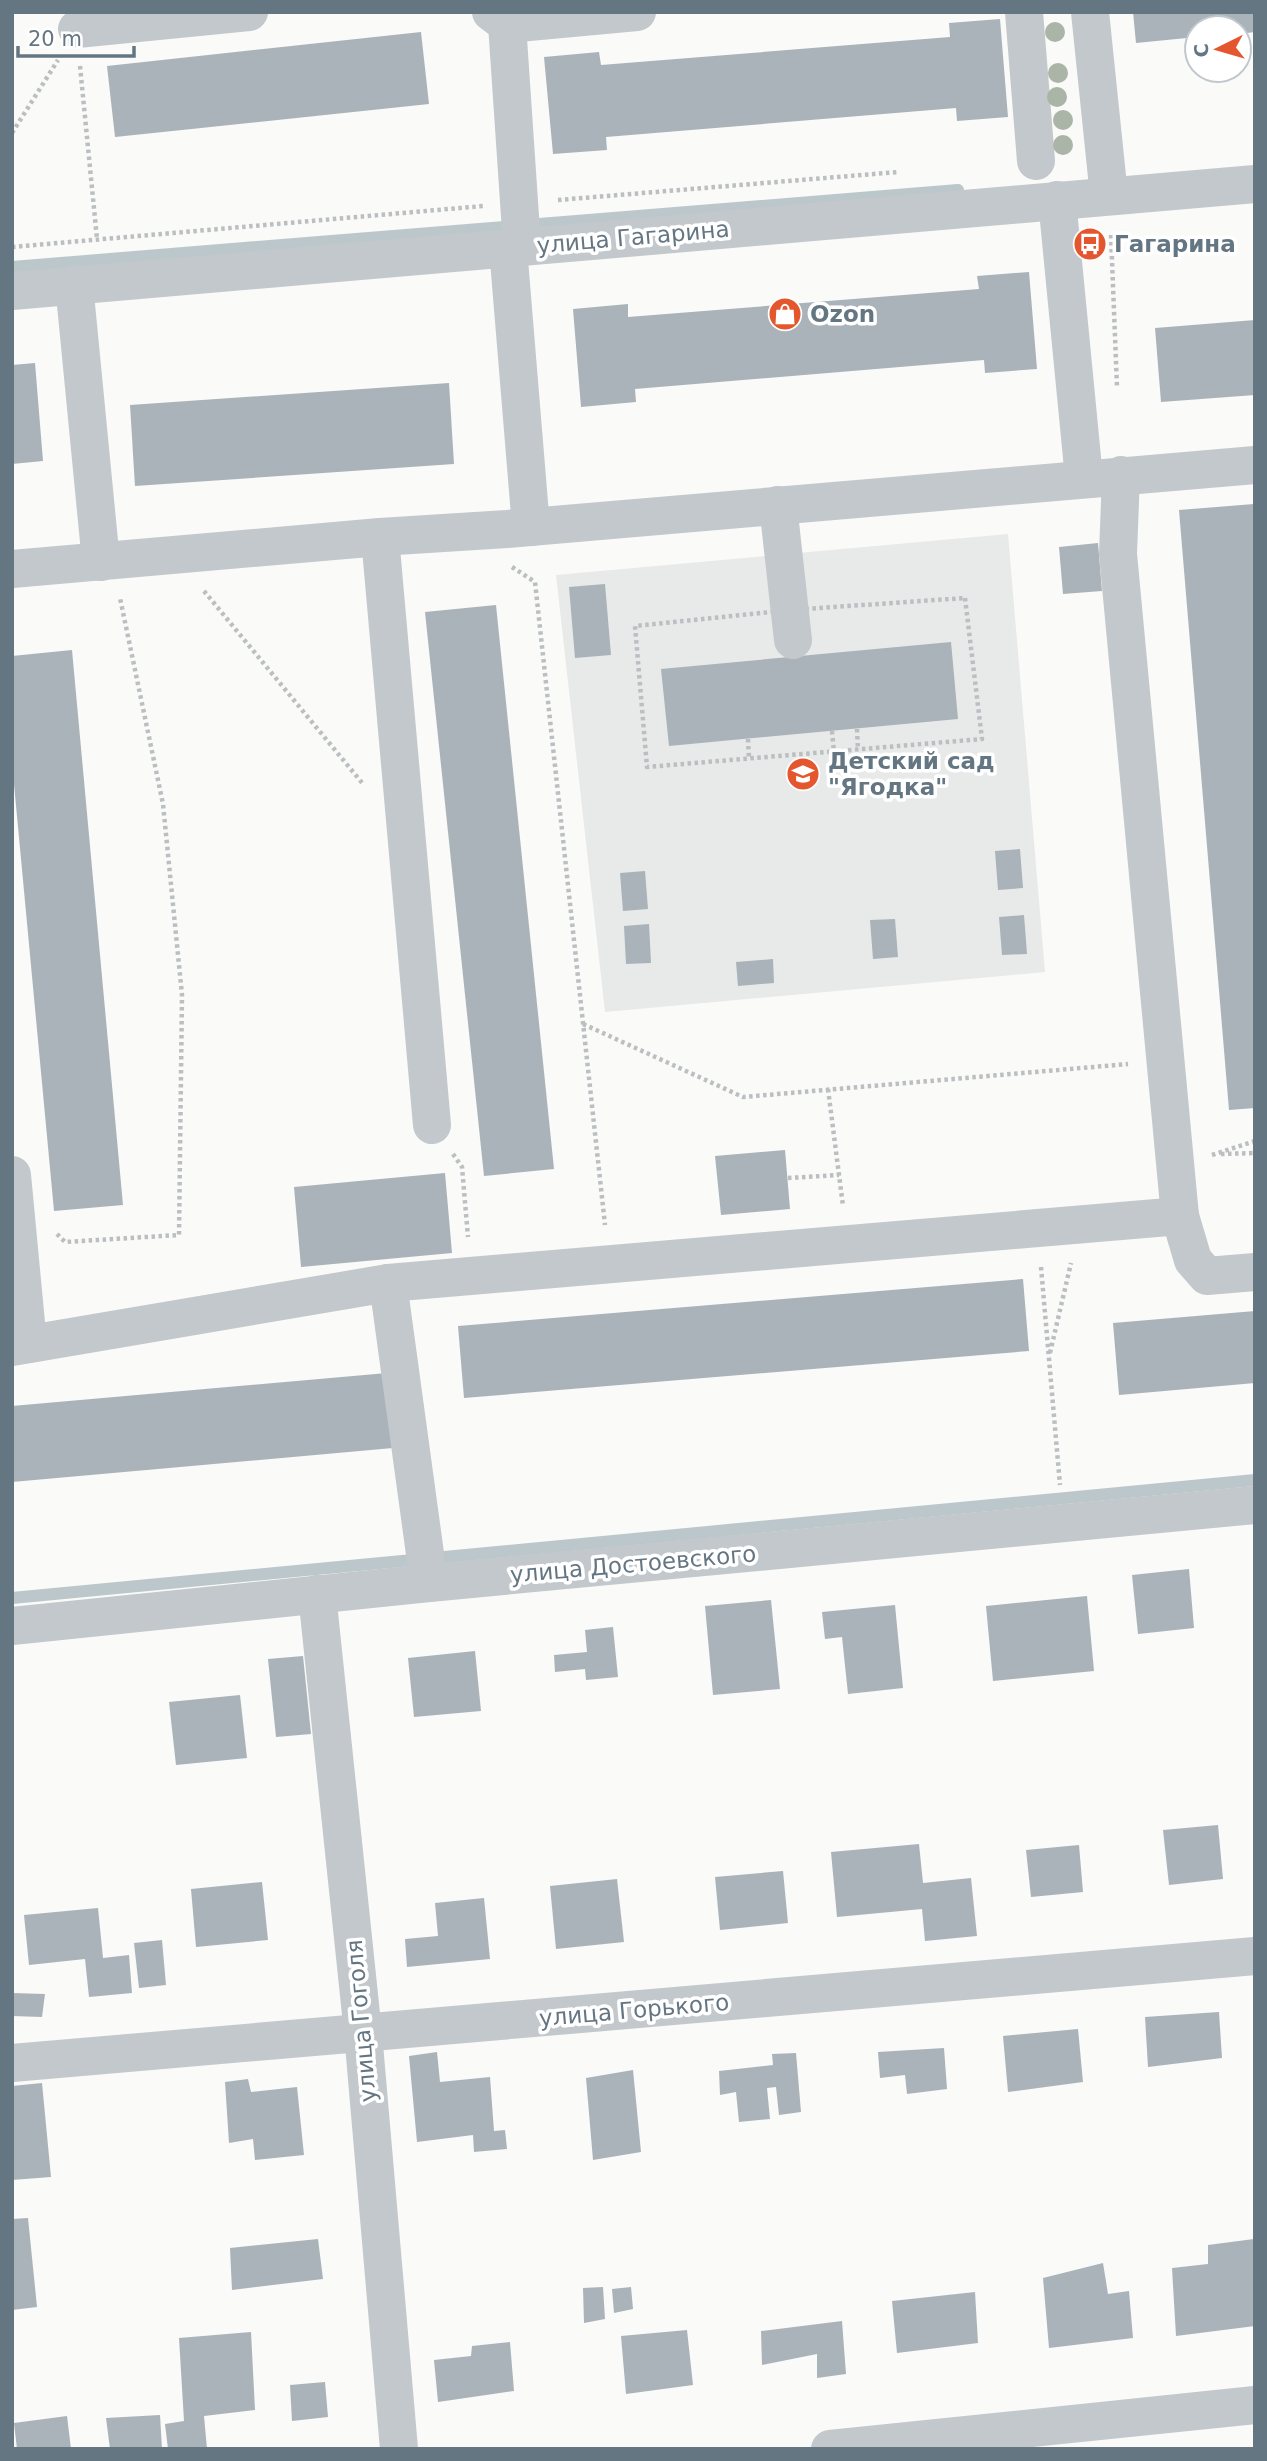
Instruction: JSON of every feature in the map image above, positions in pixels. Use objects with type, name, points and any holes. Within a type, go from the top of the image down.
[{"type":"street","points":[[76,29],[249,12]]},
{"type":"street","points":[[519,528],[515,247],[519,203],[499,18],[637,12]]},
{"type":"street","points":[[1024,12],[1036,161]]},
{"type":"street","points":[[1090,12],[1109,196]]},
{"type":"street","name":"улица Гагарина","points":[[12,291],[1255,184]]},
{"type":"street","points":[[1057,200],[1084,478]]},
{"type":"street","points":[[74,284],[109,561]]},
{"type":"street","points":[[12,569],[1255,465]]},
{"type":"street","points":[[1121,475],[1118,554],[1180,1216],[1193,1260],[1208,1276],[1255,1272]]},
{"type":"street","points":[[778,505],[791,625]]},
{"type":"street","points":[[380,537],[432,1125]]},
{"type":"street","points":[[13,1184],[20,1345],[388,1283],[1180,1216]]},
{"type":"street","points":[[388,1283],[429,1583]]},
{"type":"street","name":"улица Достоевского","points":[[12,1626],[429,1583],[1255,1505]]},
{"type":"street","name":"улица Гоголя","points":[[317,1594],[363,2033],[398,2449]]},
{"type":"street","name":"улица Горького","points":[[12,2063],[1255,1956]]},
{"type":"street","points":[[830,2449],[1255,2405]]},
{"type":"path","points":[[12,133],[76,29]]},
{"type":"path","points":[[76,29],[97,239]]},
{"type":"path","points":[[12,247],[900,172]]},
{"type":"path","points":[[1109,196],[1118,391]]},
{"type":"path","points":[[519,528],[512,567],[535,582],[609,1264]]},
{"type":"path","points":[[175,555],[364,786]]},
{"type":"path","points":[[13,1184],[65,1242],[179,1235],[182,995],[163,804],[121,599],[109,561]]},
{"type":"path","points":[[965,598],[982,739],[858,750],[647,767],[635,626],[791,625],[965,598]]},
{"type":"path","points":[[857,729],[858,750]]},
{"type":"path","points":[[832,731],[834,751]]},
{"type":"path","points":[[748,738],[749,759]]},
{"type":"path","points":[[583,1024],[743,1097],[1166,1061]]},
{"type":"path","points":[[828,1089],[848,1244]]},
{"type":"path","points":[[432,1125],[462,1167],[471,1276]]},
{"type":"path","points":[[1213,1155],[1255,1153]]},
{"type":"path","points":[[788,1178],[839,1175]]},
{"type":"path","points":[[1049,1357],[1080,1224]]},
{"type":"path","points":[[1038,1228],[1060,1484]]},
{"type":"shaded area","name":"Детский сад \"Ягодка\"","points":[[1008,534],[1045,972],[605,1012],[556,575]]},
{"type":"building","points":[[1133,12],[1255,12],[1255,32],[1253,14],[1183,14],[1183,38],[1136,43]]},
{"type":"building","points":[[1000,19],[1008,117],[957,121],[956,108],[606,137],[607,150],[553,154],[544,57],[599,52],[601,65],[950,37],[949,23]]},
{"type":"building","points":[[421,32],[429,104],[115,137],[107,66]]},
{"type":"building","points":[[1029,272],[1037,369],[985,373],[984,360],[635,389],[636,402],[581,407],[573,309],[628,304],[628,317],[979,289],[977,276]]},
{"type":"building","points":[[1255,320],[1255,395],[1161,402],[1155,328]]},
{"type":"building","points":[[35,363],[43,461],[12,464],[12,365]]},
{"type":"building","points":[[449,383],[454,464],[135,486],[130,405]]},
{"type":"building","points":[[1254,504],[1255,1108],[1229,1110],[1179,510]]},
{"type":"building","points":[[1098,543],[1102,591],[1063,594],[1059,547]]},
{"type":"building","points":[[605,584],[611,655],[575,658],[569,587]]},
{"type":"building","points":[[496,605],[554,1169],[484,1176],[425,612]]},
{"type":"building","points":[[951,642],[958,719],[669,746],[661,669]]},
{"type":"building","points":[[72,650],[123,1205],[54,1211],[12,763],[12,656]]},
{"type":"building","points":[[1020,849],[1023,888],[998,890],[995,851]]},
{"type":"building","points":[[645,871],[648,909],[623,911],[620,873]]},
{"type":"building","points":[[1024,915],[1027,954],[1002,955],[999,917]]},
{"type":"building","points":[[895,919],[898,957],[873,959],[870,920]]},
{"type":"building","points":[[649,924],[651,963],[626,964],[624,926]]},
{"type":"building","points":[[773,959],[774,983],[738,986],[736,962]]},
{"type":"building","points":[[785,1150],[790,1209],[721,1215],[715,1156]]},
{"type":"building","points":[[445,1173],[452,1253],[301,1267],[294,1187]]},
{"type":"building","points":[[1023,1279],[1029,1351],[464,1398],[458,1326]]},
{"type":"building","points":[[1255,1311],[1255,1383],[1119,1395],[1113,1323]]},
{"type":"building","points":[[387,1373],[393,1448],[12,1482],[12,1406]]},
{"type":"building","points":[[1189,1569],[1194,1628],[1138,1634],[1132,1575]]},
{"type":"building","points":[[1087,1596],[1094,1671],[993,1681],[986,1606]]},
{"type":"building","points":[[771,1600],[780,1689],[713,1695],[705,1606]]},
{"type":"building","points":[[895,1605],[903,1688],[848,1694],[842,1637],[825,1639],[822,1612]]},
{"type":"building","points":[[613,1627],[618,1677],[586,1680],[585,1669],[555,1672],[554,1655],[587,1652],[585,1630]]},
{"type":"building","points":[[475,1651],[481,1711],[414,1717],[408,1658]]},
{"type":"building","points":[[303,1656],[311,1734],[276,1737],[268,1659]]},
{"type":"building","points":[[240,1695],[247,1758],[176,1765],[169,1702]]},
{"type":"building","points":[[1218,1825],[1223,1879],[1169,1885],[1163,1830]]},
{"type":"building","points":[[919,1844],[923,1883],[971,1878],[977,1936],[925,1941],[922,1909],[837,1917],[831,1852]]},
{"type":"building","points":[[1079,1845],[1083,1892],[1031,1897],[1026,1850]]},
{"type":"building","points":[[783,1871],[788,1923],[720,1930],[715,1877]]},
{"type":"building","points":[[617,1879],[624,1942],[556,1949],[550,1886]]},
{"type":"building","points":[[262,1882],[268,1940],[196,1947],[191,1889]]},
{"type":"building","points":[[484,1898],[490,1959],[407,1967],[405,1939],[438,1936],[435,1903]]},
{"type":"building","points":[[98,1908],[103,1958],[129,1955],[132,1993],[89,1997],[85,1959],[29,1965],[24,1915]]},
{"type":"building","points":[[162,1940],[166,1985],[139,1988],[134,1943]]},
{"type":"building","points":[[12,1993],[45,1994],[42,2017],[12,2016]]},
{"type":"building","points":[[1219,2012],[1222,2058],[1148,2067],[1145,2017]]},
{"type":"building","points":[[1078,2029],[1083,2082],[1008,2092],[1003,2036]]},
{"type":"building","points":[[944,2048],[947,2089],[907,2094],[905,2075],[880,2078],[878,2052]]},
{"type":"building","points":[[437,2052],[440,2082],[490,2077],[494,2131],[505,2130],[507,2149],[474,2152],[473,2135],[417,2142],[409,2056]]},
{"type":"building","points":[[796,2053],[801,2112],[779,2115],[776,2087],[767,2088],[770,2119],[739,2122],[736,2092],[720,2095],[719,2071],[773,2065],[772,2054]]},
{"type":"building","points":[[633,2070],[641,2152],[593,2160],[586,2078]]},
{"type":"building","points":[[248,2079],[251,2092],[297,2087],[304,2155],[255,2160],[253,2139],[229,2143],[225,2082]]},
{"type":"building","points":[[42,2083],[51,2177],[12,2180],[12,2086]]},
{"type":"building","points":[[28,2218],[37,2307],[12,2310],[12,2219]]},
{"type":"building","points":[[318,2239],[323,2279],[232,2290],[230,2248]]},
{"type":"building","points":[[1254,2239],[1255,2326],[1176,2336],[1172,2268],[1208,2264],[1208,2245]]},
{"type":"building","points":[[1103,2263],[1108,2294],[1129,2291],[1133,2338],[1049,2348],[1043,2278]]},
{"type":"building","points":[[603,2287],[605,2319],[584,2323],[583,2288]]},
{"type":"building","points":[[631,2287],[633,2309],[614,2313],[612,2289]]},
{"type":"building","points":[[975,2292],[978,2343],[897,2353],[892,2301]]},
{"type":"building","points":[[842,2321],[846,2374],[817,2378],[817,2354],[762,2365],[761,2331]]},
{"type":"building","points":[[687,2330],[693,2385],[626,2394],[621,2336]]},
{"type":"building","points":[[251,2332],[255,2410],[204,2416],[207,2449],[168,2449],[165,2424],[184,2421],[179,2338]]},
{"type":"building","points":[[510,2342],[514,2391],[438,2402],[434,2360],[471,2356],[472,2346]]},
{"type":"building","points":[[325,2382],[328,2417],[292,2421],[290,2385]]},
{"type":"building","points":[[160,2415],[162,2449],[110,2449],[106,2418]]},
{"type":"building","points":[[67,2416],[71,2449],[17,2449],[14,2423]]},
{"type":"waterway","points":[[12,267],[958,190]]},
{"type":"waterway","points":[[12,1598],[1255,1480]]},
{"type":"place","name":"Гагарина","points":[[1090,244]]},
{"type":"place","name":"Ozon","points":[[785,314]]},
{"type":"place","name":"Детский сад \"Ягодка\"","points":[[803,774]]}]
